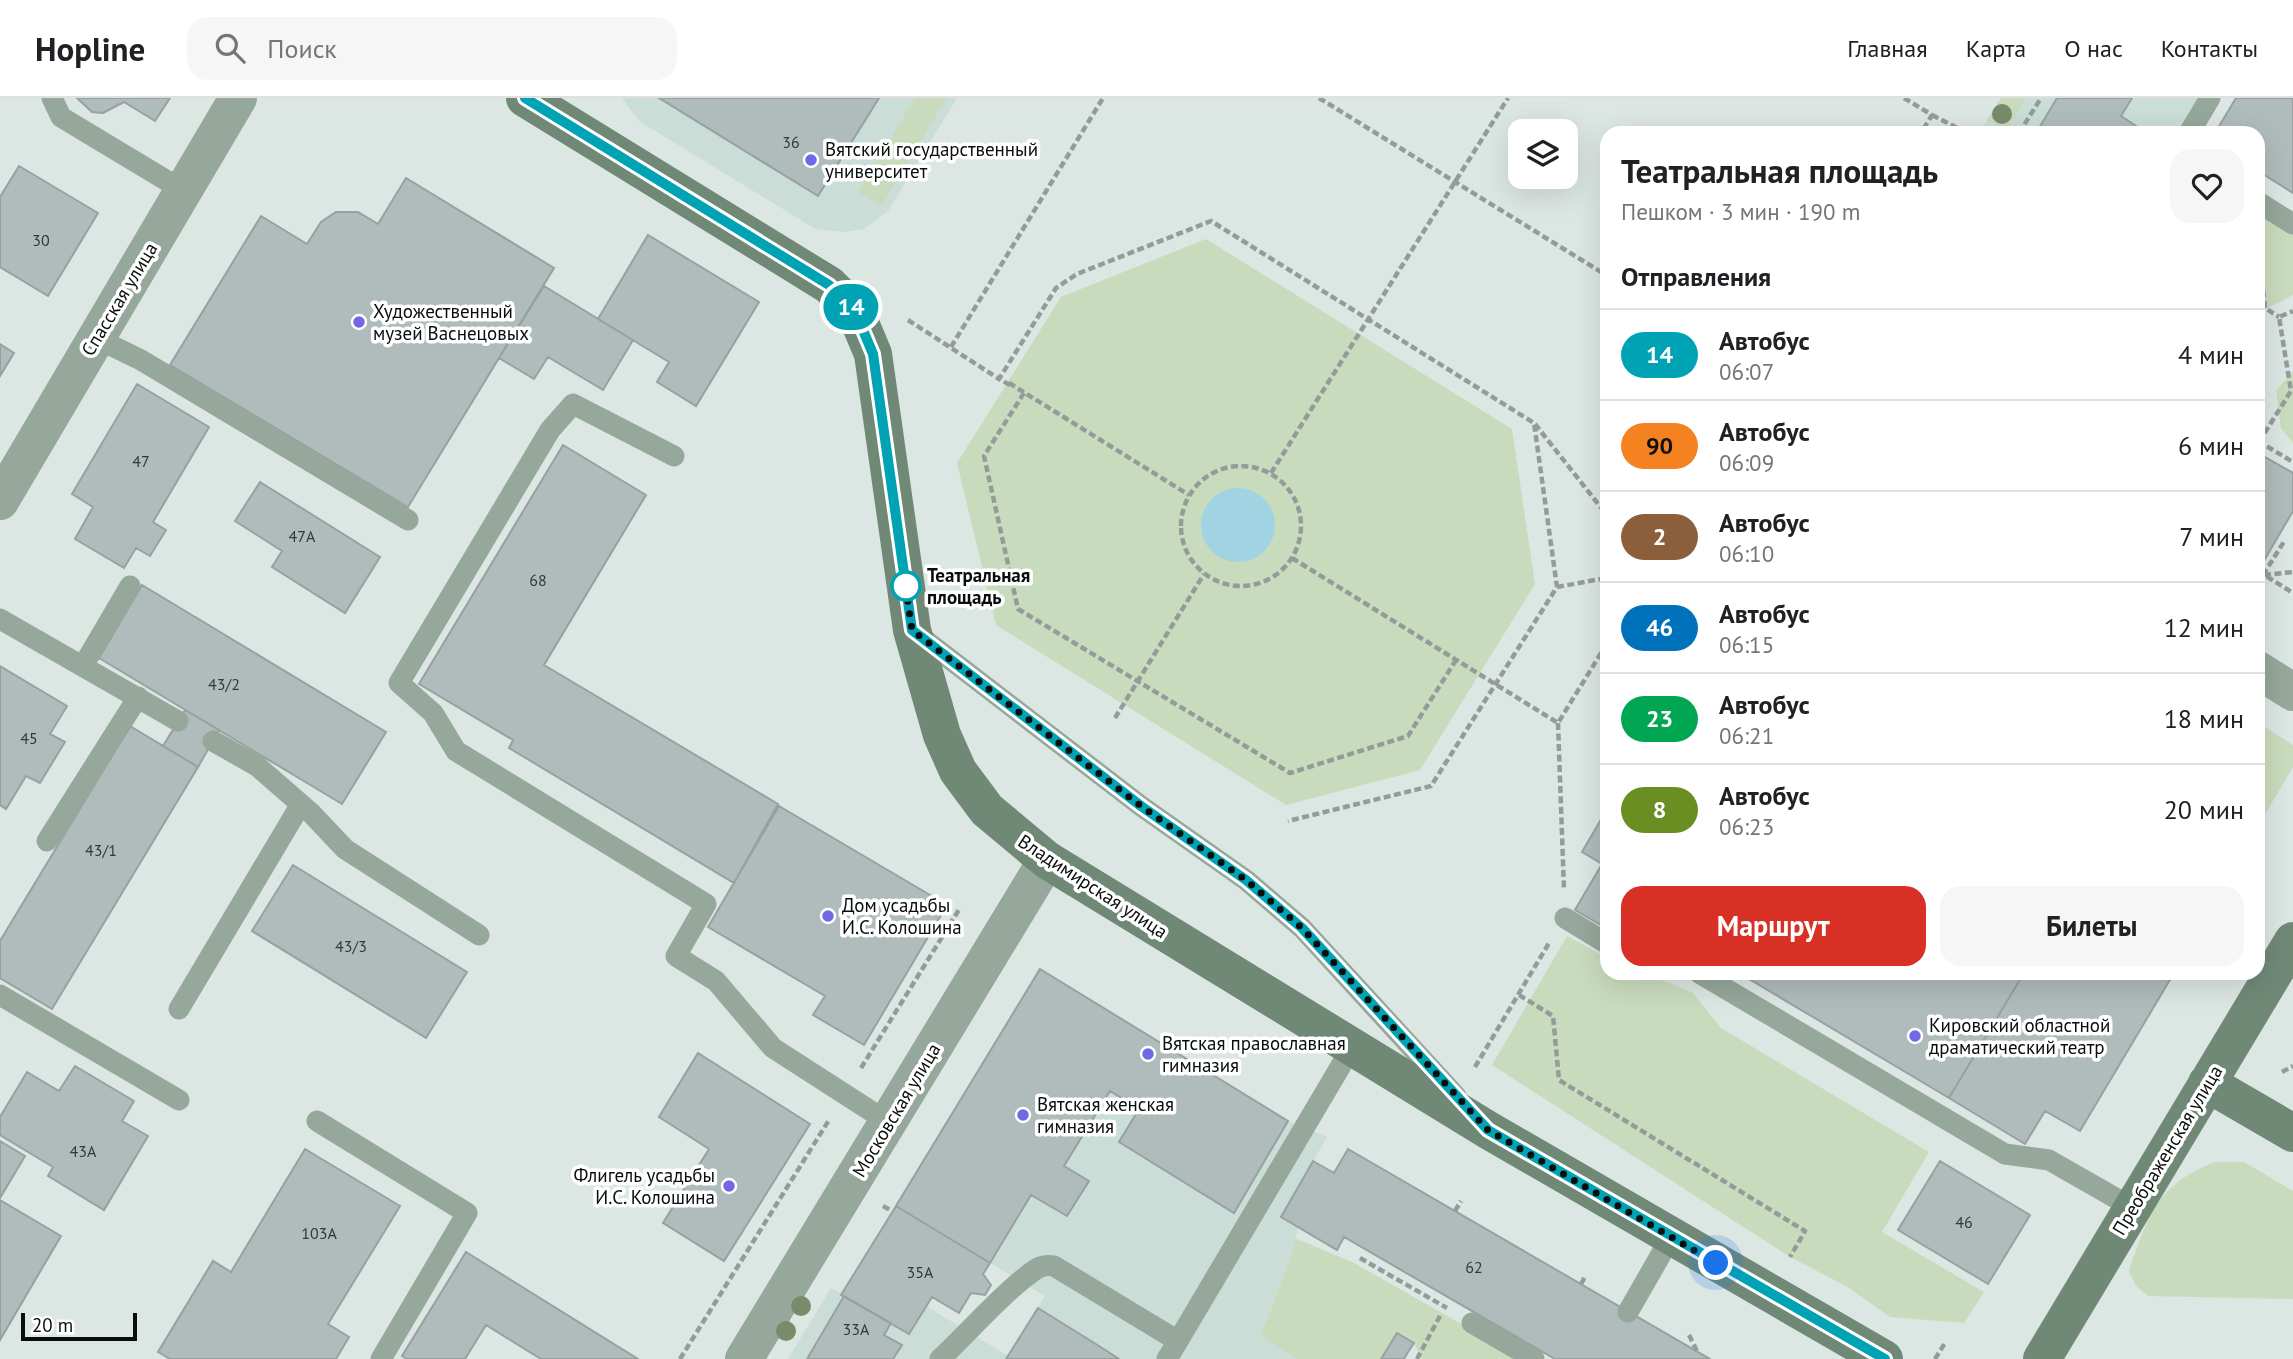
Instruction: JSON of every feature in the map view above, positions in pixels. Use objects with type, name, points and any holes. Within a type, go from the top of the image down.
[{"type":"main road","name":"Владимирская улица","points":[[525,98],[829,285],[855,311],[873,354],[912,630],[930,698],[958,771],[986,810],[1046,860],[1488,1130],[1884,1359]]},
{"type":"main road","name":"Преображенская улица","points":[[2042,1359],[2293,941]]},
{"type":"main road","points":[[2207,1083],[2293,1133]]},
{"type":"street","name":"Спасская улица","points":[[0,501],[238,98]]},
{"type":"street","points":[[2265,674],[2293,692]]},
{"type":"street","name":"Московская улица","points":[[744,1359],[1046,860]]},
{"type":"lane","points":[[52,98],[61,117],[184,191]]},
{"type":"lane","points":[[2193,126],[2210,98]]},
{"type":"lane","points":[[2265,206],[2293,224]]},
{"type":"lane","points":[[96,338],[141,360],[408,520]]},
{"type":"lane","points":[[674,456],[573,404],[550,430],[399,683],[433,713],[456,751],[706,904],[676,956],[716,981],[773,1048],[888,1122]]},
{"type":"lane","points":[[83,666],[130,586]]},
{"type":"lane","points":[[0,619],[178,720]]},
{"type":"lane","points":[[912,630],[1141,806],[1246,880],[1302,928],[1488,1130]]},
{"type":"lane","points":[[47,841],[138,697]]},
{"type":"lane","points":[[213,741],[257,766],[301,804],[345,849],[478,935]]},
{"type":"lane","points":[[179,1009],[301,804]]},
{"type":"lane","points":[[1564,918],[1600,939]]},
{"type":"lane","points":[[1711,980],[2005,1154],[2049,1160],[2133,1208]]},
{"type":"lane","points":[[0,995],[179,1100]]},
{"type":"lane","points":[[940,1359],[1039,1267],[1047,1265],[1054,1266],[1172,1350],[1352,1047]]},
{"type":"lane","points":[[317,1121],[467,1213],[381,1359]]},
{"type":"lane","points":[[1628,1312],[1671,1237]]},
{"type":"lane","points":[[1472,1323],[1534,1359]]},
{"type":"path","points":[[951,347],[1103,98]]},
{"type":"path","points":[[1319,98],[1600,271]]},
{"type":"path","points":[[1271,473],[1508,98]]},
{"type":"path","points":[[1904,98],[1953,126]]},
{"type":"path","points":[[2023,126],[2041,98]]},
{"type":"path","points":[[1926,126],[1932,115]]},
{"type":"path","points":[[999,379],[1056,288],[1077,274],[1211,221],[1534,423],[1600,506]]},
{"type":"path","points":[[2265,308],[2279,317],[2291,391],[2265,430]]},
{"type":"path","points":[[2279,317],[2293,311]]},
{"type":"path","points":[[908,320],[1189,495]]},
{"type":"path","points":[[1024,393],[984,456],[1018,609],[1290,773],[1408,736],[1456,660]]},
{"type":"path","points":[[1289,821],[1431,786],[1557,587],[1534,423]]},
{"type":"path","points":[[2265,445],[2293,462]]},
{"type":"path","points":[[1254,466],[1271,473],[1286,487],[1299,512],[1301,535],[1292,558],[1277,574],[1258,584],[1232,585],[1204,574],[1191,559],[1182,539],[1180,516],[1189,495],[1208,476],[1233,467],[1254,466]]},
{"type":"path","points":[[2265,572],[2285,540]]},
{"type":"path","points":[[1292,558],[1559,723]]},
{"type":"path","points":[[2265,575],[2293,572]]},
{"type":"path","points":[[1115,718],[1204,574]]},
{"type":"path","points":[[2265,576],[2293,593]]},
{"type":"path","points":[[1557,587],[1600,579]]},
{"type":"path","points":[[1475,1067],[1564,918],[1559,723],[1600,655]]},
{"type":"path","points":[[680,1359],[960,908]]},
{"type":"path","points":[[1519,995],[1553,1016],[1559,1080],[1805,1231],[1790,1257]]},
{"type":"path","points":[[2282,1072],[2293,1066]]},
{"type":"path","points":[[1455,1211],[1461,1201]]},
{"type":"path","points":[[882,1205],[892,1211]]},
{"type":"path","points":[[1360,1258],[1472,1323]]},
{"type":"path","points":[[1581,1284],[1586,1275]]},
{"type":"path","points":[[1417,1359],[1445,1307]]},
{"type":"path","points":[[1689,1335],[1697,1351]]},
{"type":"path","points":[[1935,1359],[1945,1343]]},
{"type":"shaded area","name":"Вятский государственный университет","points":[[622,98],[957,98],[888,211],[864,229],[845,232],[816,229],[804,222],[639,121]]},
{"type":"shaded area","points":[[2001,98],[2210,98],[2193,126],[1983,126]]},
{"type":"shaded area","points":[[1040,969],[1288,1121],[1327,1137],[1281,1217],[1298,1227],[1292,1255],[1260,1335],[1297,1359],[788,1359],[831,1288],[908,1334],[926,1306],[1008,1356],[1045,1296],[896,1206]]},
{"type":"green space","points":[[915,98],[947,98],[881,206],[858,192]]},
{"type":"green space","points":[[2001,98],[2026,98],[2009,126],[1997,126],[1987,120]]},
{"type":"green space","points":[[2265,197],[2293,211],[2293,295],[2265,309]]},
{"type":"green space","points":[[1206,239],[1512,429],[1535,584],[1420,770],[1286,805],[996,625],[957,463],[1061,297]]},
{"type":"green space","points":[[2293,371],[2293,443],[2281,428],[2276,391]]},
{"type":"green space","points":[[2265,727],[2293,745],[2293,767],[2265,814]]},
{"type":"green space","points":[[1567,936],[1600,954],[1600,980],[1662,980],[1693,993],[1721,1028],[1929,1152],[1882,1232],[1984,1292],[1964,1323],[1890,1317],[1846,1286],[1790,1257],[1492,1065]]},
{"type":"green space","points":[[2214,1162],[2244,1162],[2293,1191],[2293,1299],[2148,1296],[2136,1286],[2129,1271],[2142,1234],[2157,1204],[2179,1181]]},
{"type":"green space","points":[[1295,1238],[1354,1263],[1523,1359],[1422,1359],[1414,1343],[1397,1333],[1381,1359],[1297,1359],[1260,1336],[1292,1255]]},
{"type":"water","points":[[1238,488],[1259,494],[1269,504],[1275,525],[1269,546],[1259,556],[1238,562],[1217,556],[1207,546],[1201,525],[1207,504],[1217,494]]},
{"type":"building","points":[[77,98],[170,98],[155,121],[124,102],[103,113],[92,112]]},
{"type":"building","points":[[659,98],[879,98],[818,196]]},
{"type":"building","points":[[2057,98],[2132,98],[2121,116],[2136,126],[2040,126]]},
{"type":"building","points":[[2236,98],[2293,98],[2293,193],[2265,175],[2265,126],[2219,126]]},
{"type":"building","points":[[19,166],[98,213],[48,296],[0,267],[0,197]]},
{"type":"building","name":"Художественный музей Васнецовых","points":[[406,178],[554,268],[408,507],[170,365],[261,216],[307,244],[321,222],[336,212],[358,212],[378,224]]},
{"type":"building","points":[[648,235],[759,302],[696,406],[657,382],[669,362],[598,319]]},
{"type":"building","points":[[544,286],[633,340],[603,390],[548,357],[534,379],[499,358]]},
{"type":"building","points":[[0,344],[14,353],[0,376]]},
{"type":"building","points":[[137,384],[209,427],[153,522],[166,530],[150,556],[136,548],[124,568],[75,539],[93,507],[72,494]]},
{"type":"building","points":[[563,445],[646,495],[544,665],[778,804],[734,883],[509,748],[513,740],[419,684]]},
{"type":"building","points":[[2265,457],[2293,473],[2293,511],[2265,559]]},
{"type":"building","points":[[260,482],[380,557],[345,613],[272,567],[282,551],[235,521]]},
{"type":"building","points":[[142,585],[386,732],[342,804],[99,658]]},
{"type":"building","points":[[0,666],[67,706],[50,734],[65,742],[40,783],[26,776],[6,809],[0,805]]},
{"type":"building","points":[[185,710],[219,730],[198,767],[163,746]]},
{"type":"building","points":[[130,726],[198,767],[52,1009],[0,978],[0,941]]},
{"type":"building","name":"Дом усадьбы И.С. Колошина","points":[[779,806],[947,905],[864,1045],[813,1015],[825,996],[708,927]]},
{"type":"building","points":[[1600,821],[1600,863],[1582,852]]},
{"type":"building","points":[[293,865],[467,972],[426,1038],[252,931]]},
{"type":"building","points":[[1600,867],[1600,925],[1575,910]]},
{"type":"building","name":"Вятская женская гимназия","points":[[1040,969],[1288,1121],[1234,1213],[1119,1142],[1139,1109],[1110,1091],[1064,1166],[1089,1181],[1067,1216],[1031,1195],[990,1263],[896,1206]]},
{"type":"building","name":"Кировский областной драматический театр","points":[[1751,980],[2020,980],[1949,1098]]},
{"type":"building","points":[[2020,980],[2170,980],[2080,1131],[2045,1111],[2025,1144],[1949,1098]]},
{"type":"building","name":"Флигель усадьбы И.С. Колошина","points":[[698,1053],[810,1124],[724,1261],[663,1223],[709,1149],[659,1117]]},
{"type":"building","points":[[75,1066],[134,1101],[122,1121],[148,1136],[104,1210],[48,1176],[53,1167],[0,1135],[0,1117],[27,1072],[59,1091]]},
{"type":"building","points":[[0,1141],[25,1156],[0,1198]]},
{"type":"building","points":[[305,1149],[400,1206],[328,1324],[349,1337],[336,1359],[170,1359],[158,1352],[213,1261],[231,1272]]},
{"type":"building","points":[[1348,1149],[1710,1359],[1555,1359],[1344,1237],[1337,1250],[1281,1217],[1313,1161],[1334,1173]]},
{"type":"building","points":[[1940,1161],[2030,1215],[1988,1284],[1898,1230]]},
{"type":"building","points":[[0,1200],[61,1236],[0,1340]]},
{"type":"building","points":[[896,1206],[990,1263],[983,1274],[991,1285],[985,1295],[971,1293],[959,1313],[932,1297],[909,1334],[841,1295]]},
{"type":"building","points":[[466,1252],[638,1359],[541,1359],[486,1325],[465,1359],[407,1359],[402,1356]]},
{"type":"building","points":[[844,1296],[891,1323],[884,1335],[902,1345],[893,1359],[807,1359]]},
{"type":"building","points":[[1038,1308],[1099,1346],[1119,1359],[1006,1359]]},
{"type":"building","points":[[1397,1333],[1414,1343],[1404,1359],[1381,1359]]},
{"type":"bus line","name":"14","points":[[525,98],[829,285],[855,311],[873,354],[912,630],[1141,806],[1246,880],[1302,928],[1488,1130],[1885,1359]]},
{"type":"place","name":"Вятский государственный университет","points":[[811,160]]},
{"type":"place","name":"Художественный музей Васнецовых","points":[[359,322]]},
{"type":"place","name":"Театральная площадь","points":[[906,586]]},
{"type":"place","name":"Дом усадьбы И.С. Колошина","points":[[828,916]]},
{"type":"place","name":"Кировский областной драматический театр","points":[[1915,1036]]},
{"type":"place","name":"Вятская православная гимназия","points":[[1148,1054]]},
{"type":"place","name":"Вятская женская гимназия","points":[[1023,1115]]},
{"type":"place","name":"Флигель усадьбы И.С. Колошина","points":[[729,1186]]},
{"type":"route","points":[[906,586],[904,575],[912,630],[1141,806],[1246,880],[1302,928],[1488,1130],[1716,1263]]}]
